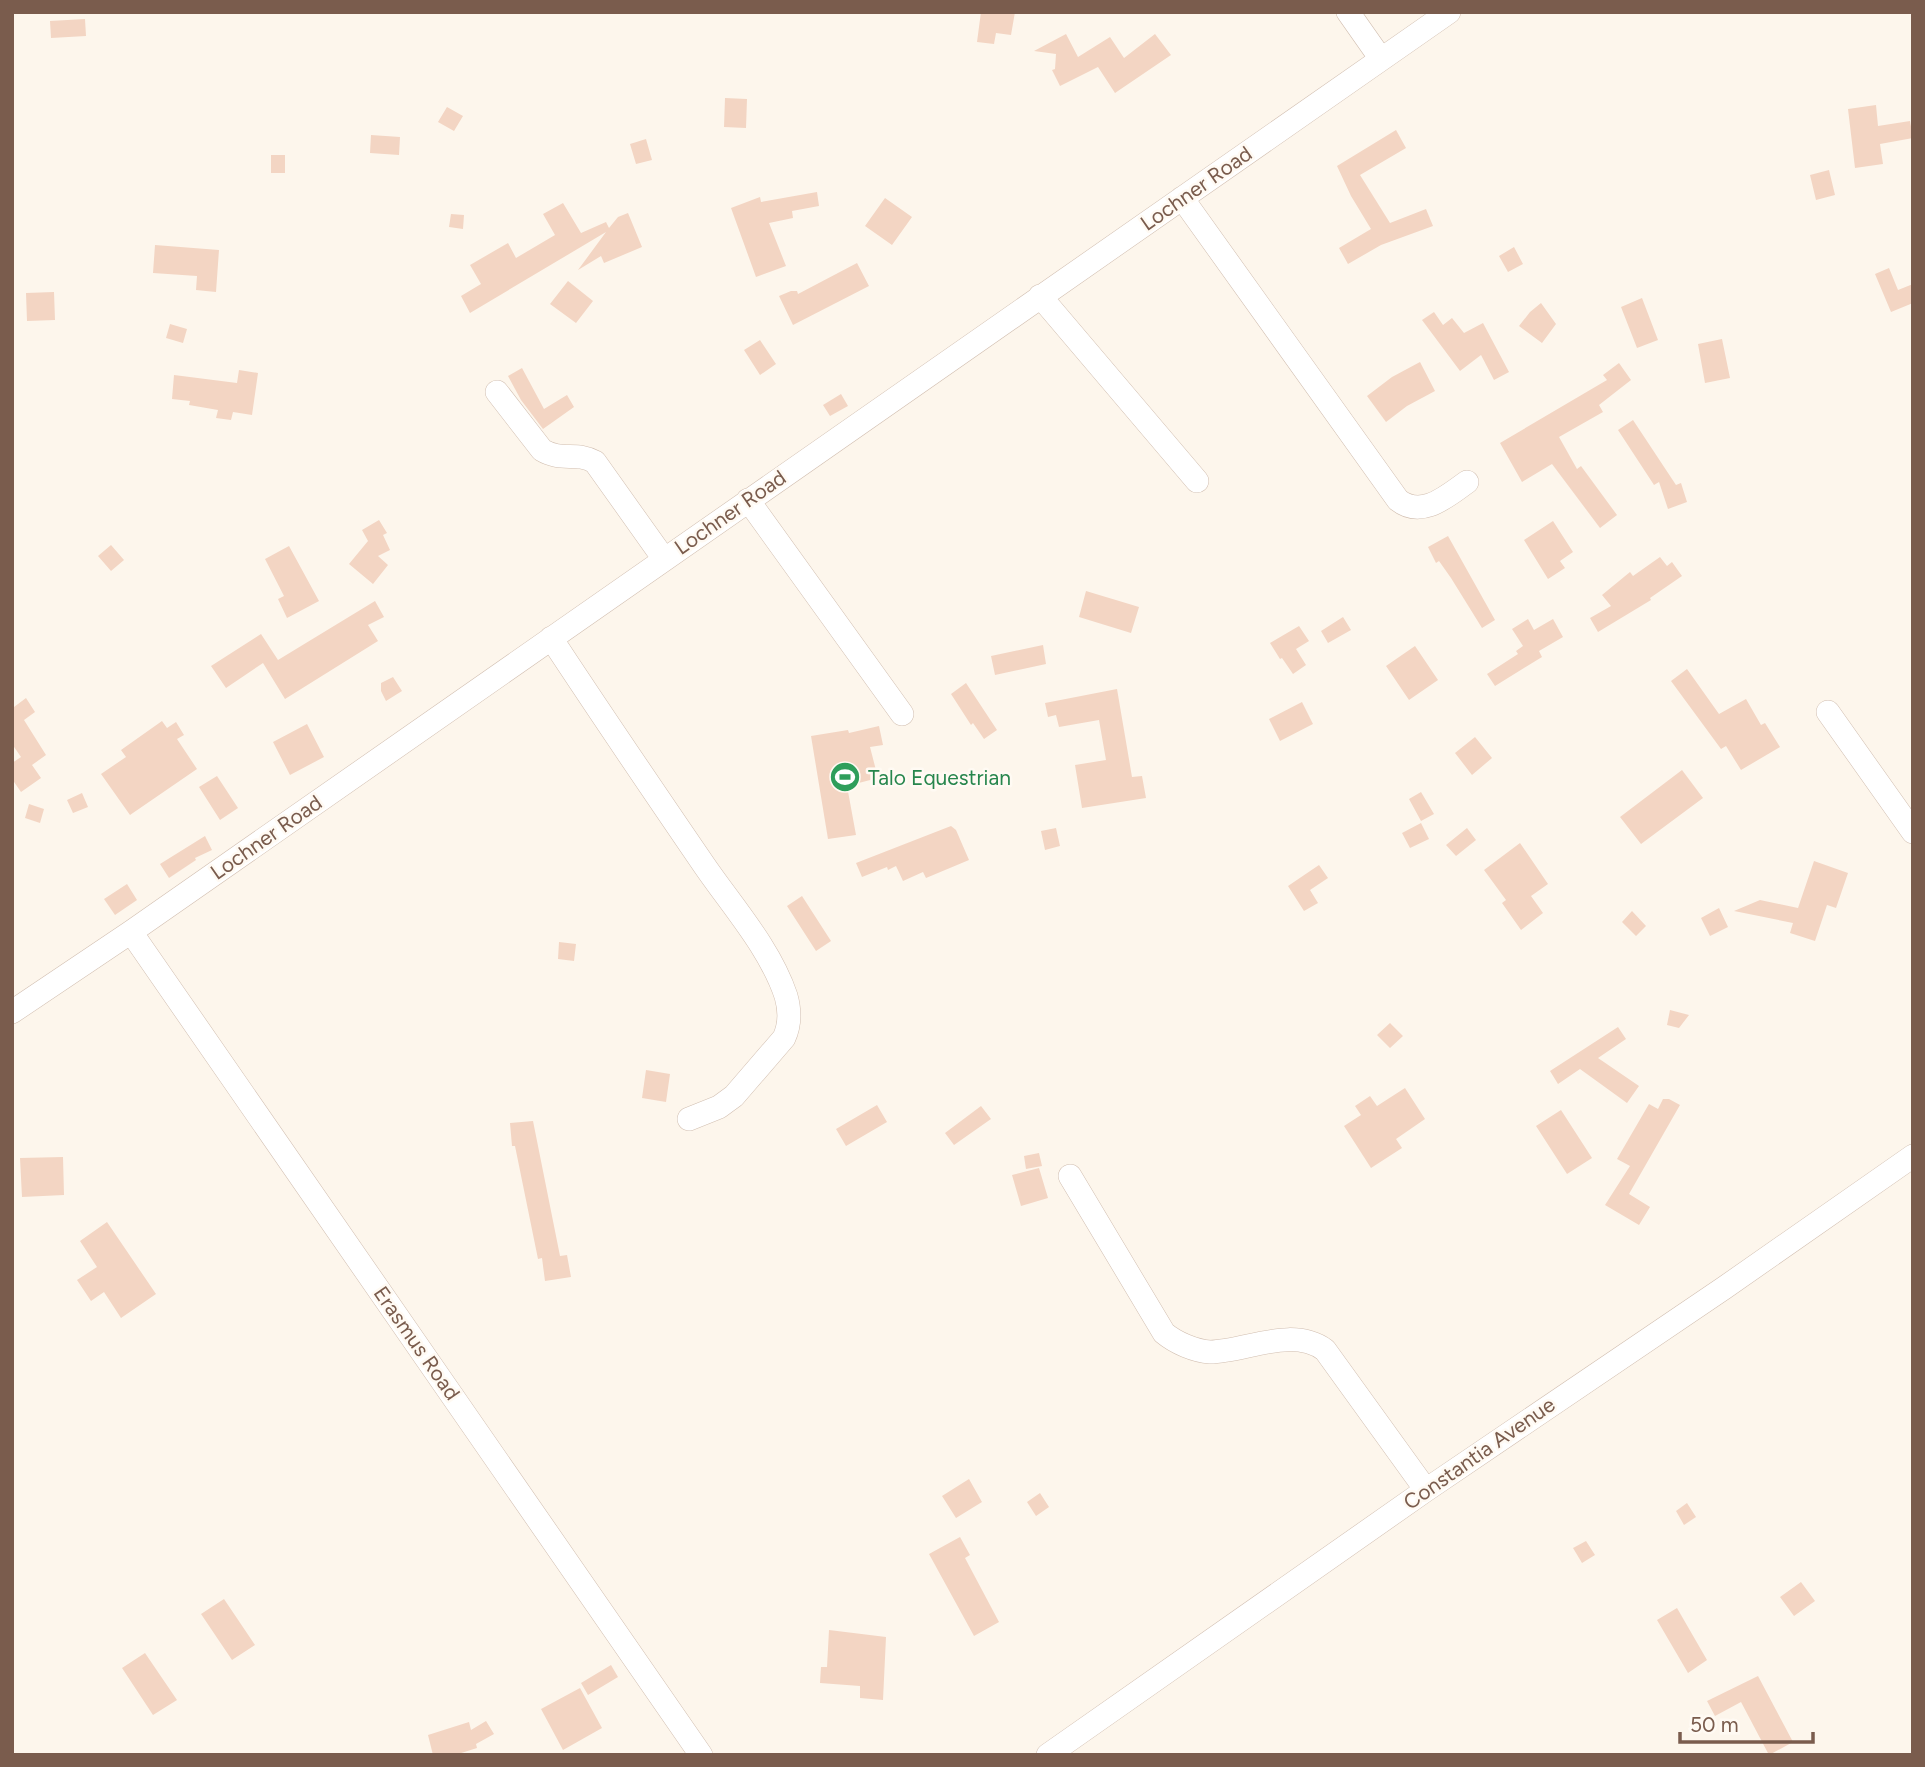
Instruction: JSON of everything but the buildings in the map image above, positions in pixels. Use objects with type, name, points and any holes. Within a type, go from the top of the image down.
[{"type":"street","points":[[1348,12],[1381,59]]},
{"type":"street","name":"Lochner Road","points":[[12,1012],[131,932],[1449,12]]},
{"type":"street","points":[[1182,198],[1398,500],[1410,506],[1429,507],[1467,482]]},
{"type":"street","points":[[1040,296],[1197,481]]},
{"type":"street","points":[[497,392],[542,450],[552,456],[587,457],[595,462],[664,559]]},
{"type":"street","points":[[748,500],[902,713]]},
{"type":"street","points":[[551,638],[614,735],[756,938],[786,996],[789,1018],[784,1038],[734,1096],[719,1107],[689,1119]]},
{"type":"street","points":[[1828,712],[1913,832]]},
{"type":"street","name":"Erasmus Road","points":[[131,932],[701,1755]]},
{"type":"street","name":"Constantia Avenue","points":[[1048,1755],[1426,1490],[1913,1156]]},
{"type":"street","points":[[1070,1176],[1164,1333],[1182,1343],[1210,1352],[1286,1340],[1314,1342],[1325,1350],[1426,1490]]},
{"type":"place","name":"Talo Equestrian","points":[[845,777]]}]
